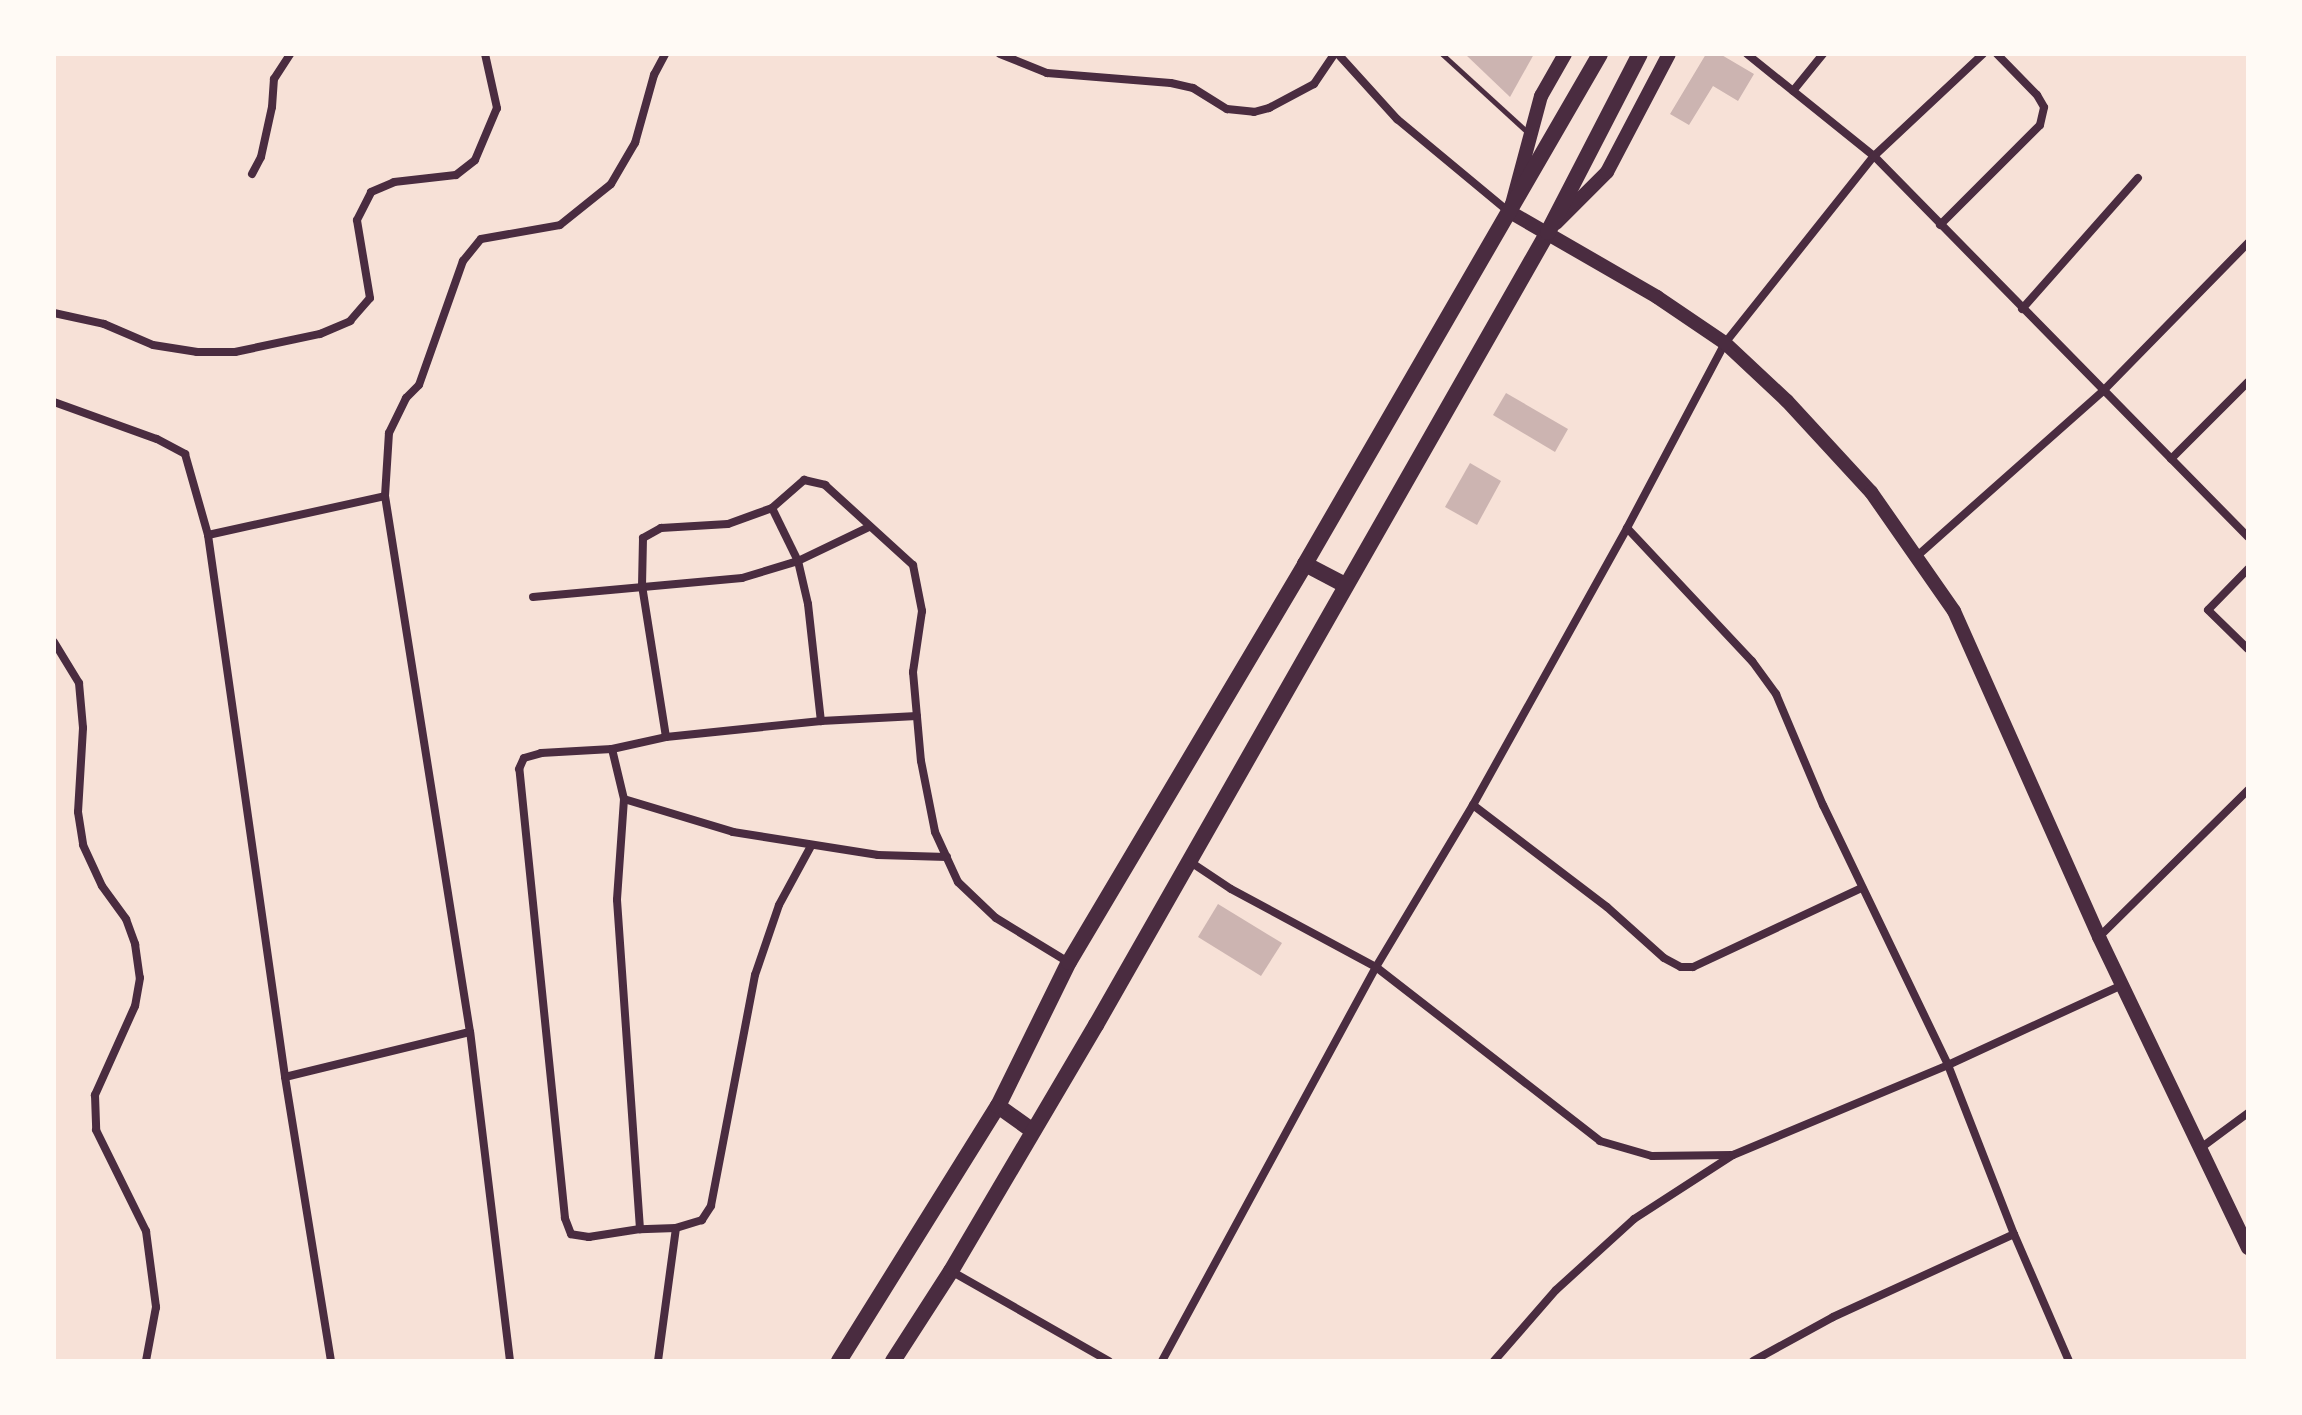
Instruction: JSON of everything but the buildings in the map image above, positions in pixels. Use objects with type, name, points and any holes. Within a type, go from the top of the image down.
[{"type":"main road","points":[[839,1361],[998,1106],[1069,962],[1305,564],[1600,54]]},
{"type":"main road","points":[[893,1361],[951,1271],[1189,861],[1548,232],[1640,54]]},
{"type":"main road","points":[[1305,564],[1345,585]]},
{"type":"main road","points":[[998,1106],[1033,1131]]},
{"type":"street","points":[[252,174],[261,157],[274,79],[290,54]]},
{"type":"street","points":[[54,313],[104,324],[153,345],[197,352],[235,352],[320,334],[350,321],[370,298],[357,220],[371,192],[394,182],[456,175],[475,160],[497,108],[485,54]]},
{"type":"street","points":[[510,1361],[470,1032],[385,496],[389,433],[406,398],[419,385],[463,261],[481,239],[560,225],[611,184],[635,143],[654,75],[665,54]]},
{"type":"street","points":[[1000,54],[1047,73],[1171,83],[1193,88],[1227,109],[1254,112],[1269,108],[1314,84],[1336,54],[1397,119],[1510,212],[1548,232],[1725,343],[1787,401],[1871,492],[1954,611],[2099,937],[2248,1248]]},
{"type":"street","points":[[1510,212],[1541,96],[1565,54]]},
{"type":"street","points":[[1548,232],[1607,172],[1669,54]]},
{"type":"street","points":[[1747,54],[1874,156],[2102,392],[2248,537]]},
{"type":"street","points":[[1793,91],[1823,54]]},
{"type":"street","points":[[1162,1361],[1376,967],[1473,805],[1627,528],[1725,343],[1874,156],[1983,54]]},
{"type":"street","points":[[1940,225],[2040,125],[2044,107],[2037,95],[1997,54]]},
{"type":"street","points":[[2022,309],[2138,178]]},
{"type":"street","points":[[1916,557],[2102,392],[2248,243]]},
{"type":"street","points":[[2171,459],[2248,382]]},
{"type":"street","points":[[54,402],[157,439],[185,454],[208,535],[285,1077],[331,1361]]},
{"type":"street","points":[[666,737],[642,586],[643,538],[661,528],[728,524],[772,508],[804,480],[815,480],[825,485],[913,565],[920,587],[921,637],[913,672],[921,761],[932,818],[958,882],[996,918],[1069,962]]},
{"type":"street","points":[[208,535],[385,496]]},
{"type":"street","points":[[772,508],[798,561],[808,604],[821,721]]},
{"type":"street","points":[[533,597],[742,578],[798,561],[869,527]]},
{"type":"street","points":[[1627,528],[1752,661],[1776,694],[1862,888],[1948,1065],[2014,1234],[2069,1361]]},
{"type":"street","points":[[2248,569],[2208,610],[2248,649]]},
{"type":"street","points":[[54,642],[79,683],[83,728],[78,812],[83,845],[102,886],[126,919],[135,944],[140,978],[135,1006],[95,1095],[96,1130],[146,1231],[156,1307],[146,1361]]},
{"type":"street","points":[[811,846],[779,905],[755,975],[711,1206],[702,1220],[676,1228],[640,1229],[589,1237],[571,1234],[565,1218],[519,769],[524,758],[541,753],[612,749],[666,737],[821,721],[917,716]]},
{"type":"street","points":[[612,749],[624,799],[617,900],[640,1229]]},
{"type":"street","points":[[2099,937],[2248,790]]},
{"type":"street","points":[[624,799],[733,832],[878,855],[947,857]]},
{"type":"street","points":[[1473,805],[1607,907],[1664,958],[1681,967],[1693,967],[1862,888]]},
{"type":"street","points":[[1189,861],[1231,889],[1376,967],[1600,1141],[1652,1156],[1733,1155]]},
{"type":"street","points":[[1494,1361],[1556,1290],[1634,1219],[1733,1155],[1948,1065],[2122,985]]},
{"type":"street","points":[[285,1077],[470,1032]]},
{"type":"street","points":[[2202,1147],[2248,1113]]},
{"type":"street","points":[[658,1361],[676,1228]]},
{"type":"street","points":[[1753,1361],[1833,1317],[2014,1234]]},
{"type":"street","points":[[951,1271],[1109,1361]]},
{"type":"lane","points":[[1442,54],[1531,136]]}]
